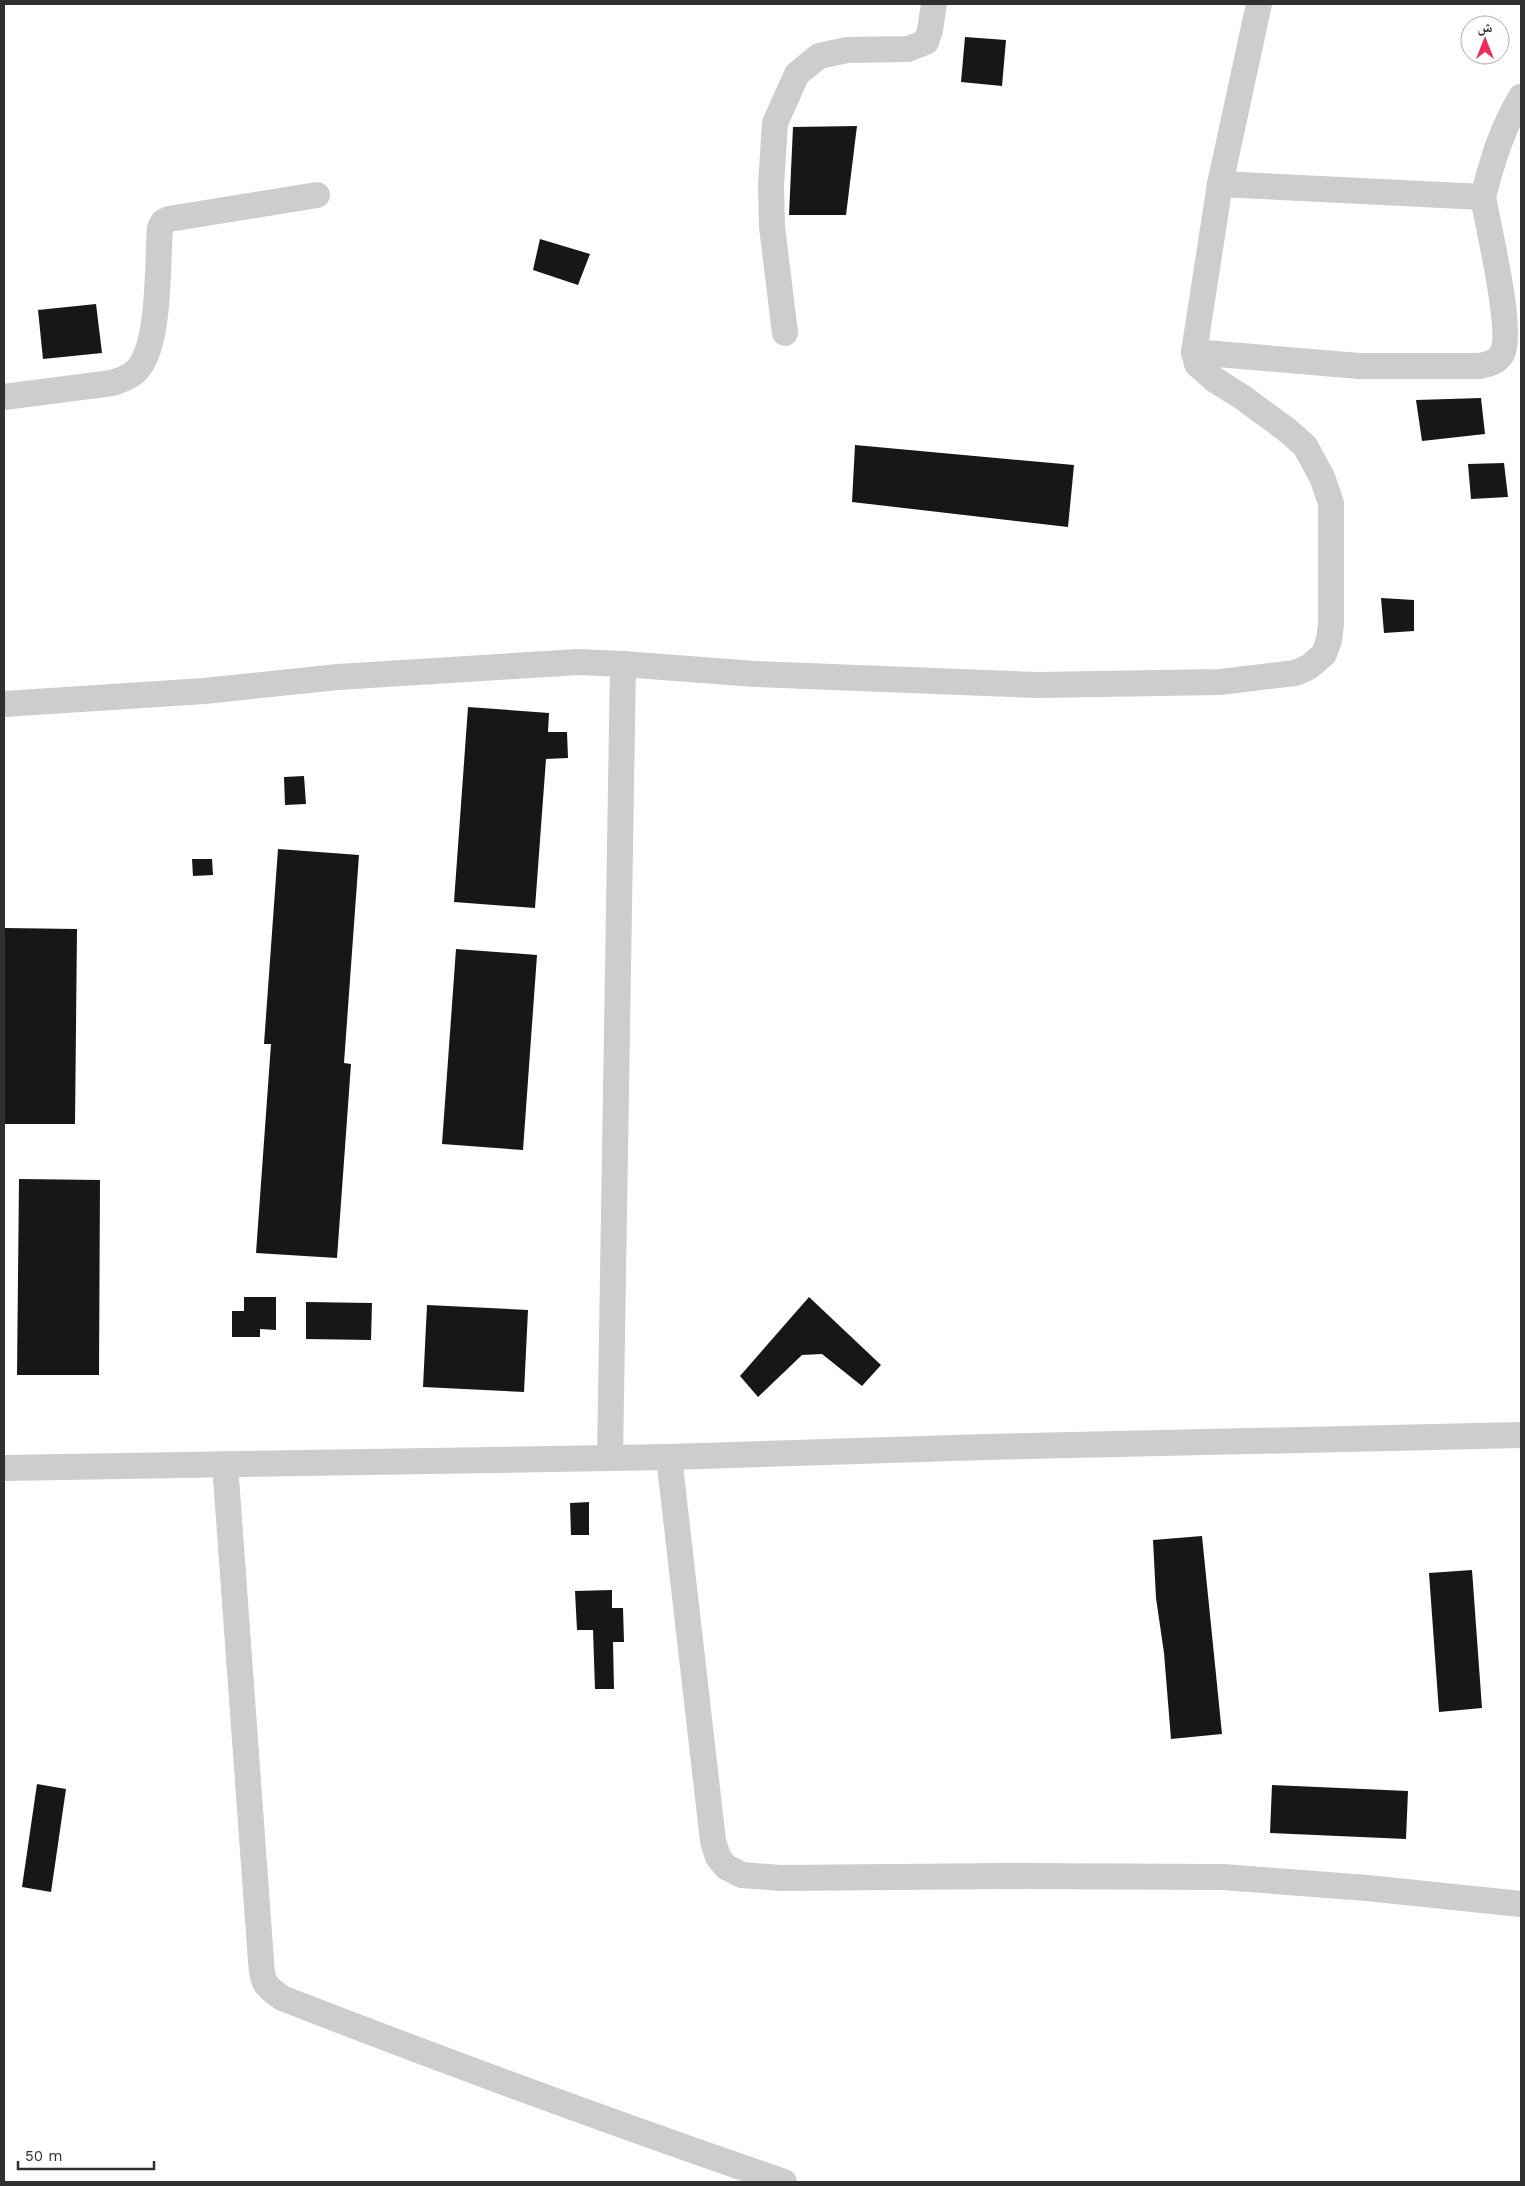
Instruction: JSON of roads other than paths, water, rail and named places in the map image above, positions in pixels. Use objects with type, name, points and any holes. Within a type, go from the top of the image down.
[{"type":"street","points":[[785,333],[772,227],[771,185],[776,123],[783,102],[797,74],[819,56],[847,50],[908,49],[926,42],[934,4]]},
{"type":"street","points":[[4,704],[204,691],[338,677],[578,662],[755,674],[1038,685],[1220,682],[1295,673],[1309,667],[1324,654],[1331,624],[1331,504],[1322,477],[1305,446],[1257,408],[1215,380],[1197,364],[1194,352],[1220,184],[1259,4]]},
{"type":"street","points":[[1194,352],[1359,366],[1479,366],[1493,363],[1502,353],[1505,329],[1483,197],[1491,166],[1507,124],[1521,97]]},
{"type":"street","points":[[1220,184],[1483,197]]},
{"type":"street","points":[[4,397],[112,383],[126,378],[137,370],[150,343],[158,285],[160,228],[164,222],[169,219],[317,195]]},
{"type":"street","points":[[610,1458],[623,664]]},
{"type":"street","points":[[4,1468],[669,1457],[1521,1435]]},
{"type":"street","points":[[669,1457],[713,1841],[718,1858],[726,1867],[742,1875],[781,1878],[1224,1877],[1367,1888],[1521,1904]]},
{"type":"street","points":[[225,1464],[262,1977],[267,1988],[282,1998],[412,2048],[625,2127],[784,2182]]}]
